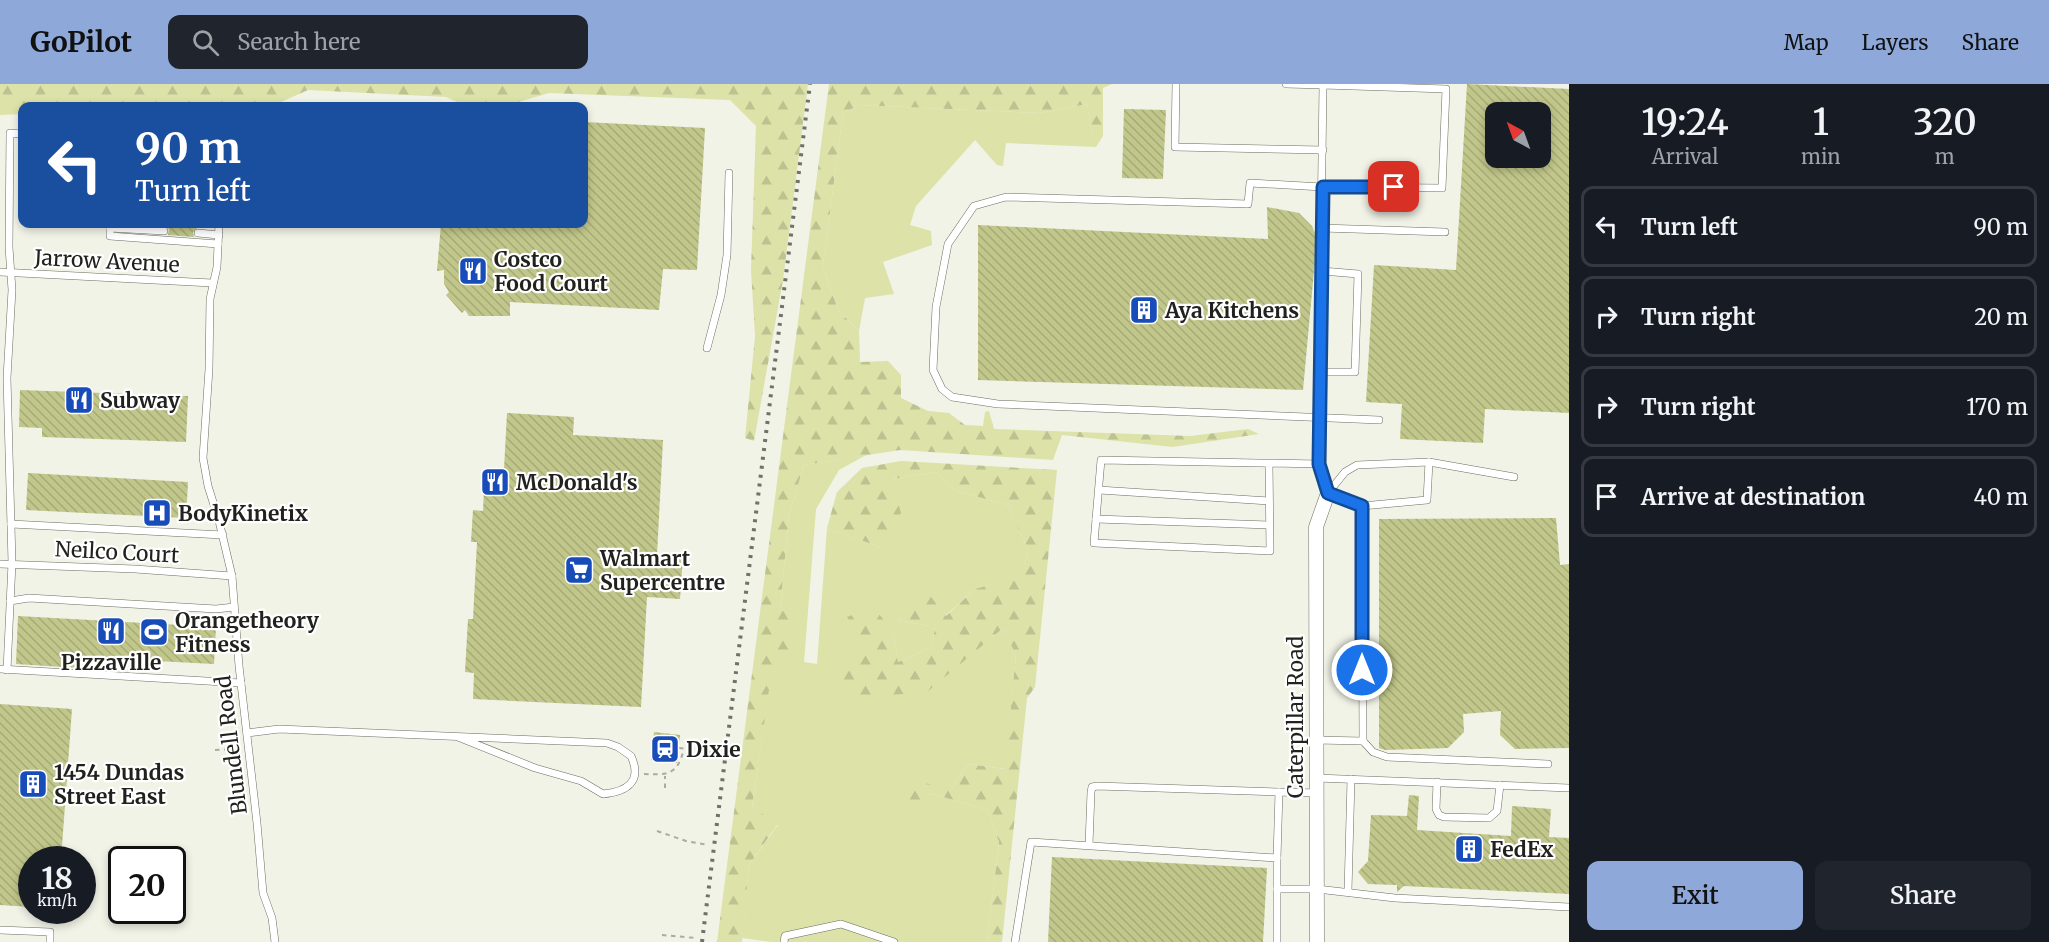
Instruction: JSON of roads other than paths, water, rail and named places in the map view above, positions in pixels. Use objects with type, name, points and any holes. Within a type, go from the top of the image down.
[{"type":"street","name":"Caterpillar Road","points":[[1317,942],[1316,527],[1328,493]]},
{"type":"lane","points":[[1176,84],[1175,147],[1323,150]]},
{"type":"lane","points":[[1286,84],[1446,89],[1442,188],[1323,187],[1250,183],[1248,204],[1006,197],[974,206],[948,244],[936,307],[933,370],[942,389],[952,397],[998,404],[1379,420]]},
{"type":"lane","points":[[1323,85],[1319,464],[1328,493]]},
{"type":"lane","points":[[18,134],[10,133],[9,247],[12,290],[7,378],[12,563],[3,670],[241,683]]},
{"type":"lane","points":[[707,348],[722,295],[727,255],[729,173]]},
{"type":"lane","points":[[110,228],[110,236],[218,244]]},
{"type":"lane","points":[[132,228],[164,231]]},
{"type":"lane","name":"Blundell Road","points":[[219,228],[217,267],[212,283],[203,458],[208,486],[232,576],[262,893],[272,918],[275,942]]},
{"type":"lane","points":[[1322,228],[1445,232]]},
{"type":"lane","points":[[198,233],[219,235]]},
{"type":"lane","points":[[1320,372],[1355,372],[1358,274],[1322,271]]},
{"type":"lane","name":"Jarrow Avenue","points":[[0,272],[212,283]]},
{"type":"lane","points":[[1269,463],[1270,551],[1094,543],[1101,460],[1269,463],[1319,464]]},
{"type":"lane","points":[[1328,493],[1345,472],[1357,465],[1429,462],[1514,477]]},
{"type":"lane","points":[[1328,493],[1362,506],[1427,500],[1429,462]]},
{"type":"lane","points":[[1098,490],[1269,501]]},
{"type":"lane","points":[[1362,506],[1363,741],[1373,752],[1387,758],[1548,764]]},
{"type":"lane","points":[[1096,519],[1269,525]]},
{"type":"lane","points":[[11,524],[223,536]]},
{"type":"lane","name":"Neilco Court","points":[[0,564],[232,576]]},
{"type":"lane","points":[[10,601],[29,598],[216,609],[234,608]]},
{"type":"lane","points":[[247,733],[279,729],[607,743],[632,756],[636,773],[631,783],[623,790],[603,794],[581,782],[535,768],[458,737]]},
{"type":"lane","points":[[1316,740],[1363,741]]},
{"type":"lane","points":[[1316,778],[1569,788]]},
{"type":"lane","points":[[1348,891],[1351,779]]},
{"type":"lane","points":[[1437,782],[1436,809],[1439,815],[1444,817],[1489,818],[1497,811],[1500,785]]},
{"type":"lane","points":[[1089,845],[1092,787],[1317,793]]},
{"type":"lane","points":[[1277,942],[1279,792]]},
{"type":"lane","points":[[1016,942],[1030,842],[1277,858]]},
{"type":"lane","points":[[1277,889],[1348,891],[1395,898],[1569,908]]},
{"type":"lane","points":[[784,942],[785,936],[841,924],[894,942]]},
{"type":"lane","points":[[0,930],[50,932],[50,942]]},
{"type":"railway","points":[[702,942],[810,84]]},
{"type":"place","name":"Costco Food Court","points":[[473,271]]},
{"type":"place","name":"Aya Kitchens","points":[[1144,310]]},
{"type":"place","name":"Subway","points":[[79,400]]},
{"type":"place","name":"McDonald's","points":[[495,482]]},
{"type":"place","name":"BodyKinetix","points":[[157,513]]},
{"type":"place","name":"Walmart Supercentre","points":[[579,570]]},
{"type":"place","name":"Pizzaville","points":[[111,631]]},
{"type":"place","name":"Orangetheory Fitness","points":[[154,632]]},
{"type":"place","name":"Dixie","points":[[665,749]]},
{"type":"place","name":"1454 Dundas Street East","points":[[33,784]]},
{"type":"place","name":"FedEx","points":[[1469,849]]}]
